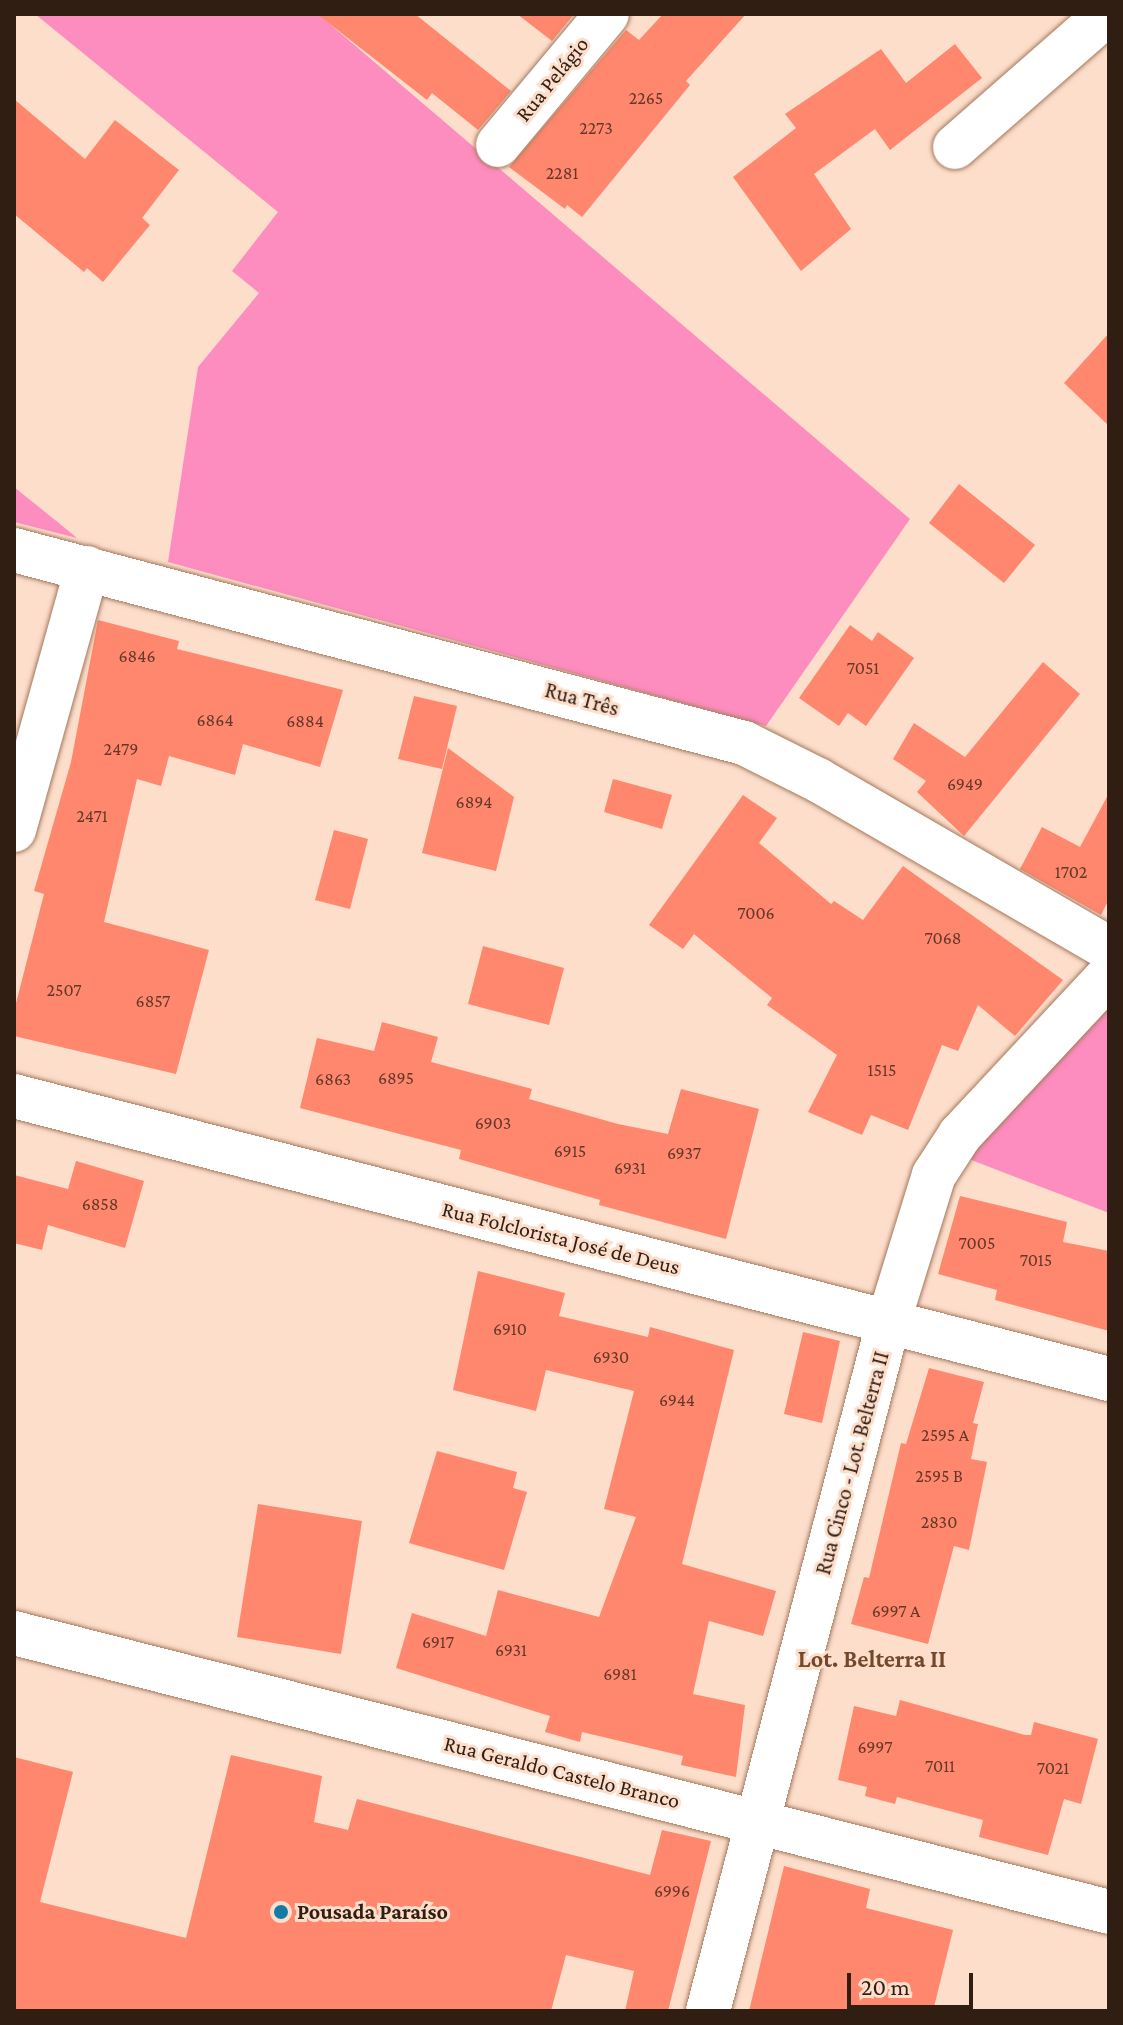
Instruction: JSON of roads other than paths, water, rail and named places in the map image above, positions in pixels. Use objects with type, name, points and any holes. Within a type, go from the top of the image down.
[{"type":"street","name":"Rua Pelágio","points":[[498,145],[607,14]]},
{"type":"street","points":[[955,147],[1107,14]]},
{"type":"street","name":"Rua Três","points":[[14,550],[744,743],[818,780],[1109,949]]},
{"type":"street","points":[[14,830],[87,568]]},
{"type":"street","name":"Rua Cinco - Lot. Belterra II","points":[[708,2011],[889,1320],[934,1175],[960,1135],[1109,975]]},
{"type":"street","name":"Rua Folclorista José de Deus","points":[[14,1096],[1109,1379]]},
{"type":"street","name":"Rua Geraldo Castelo Branco","points":[[14,1633],[1109,1912]]},
{"type":"place","name":"Pousada Paraíso","points":[[281,1912]]},
{"type":"district","name":"Lot. Belterra II","points":[[872,1659]]}]
